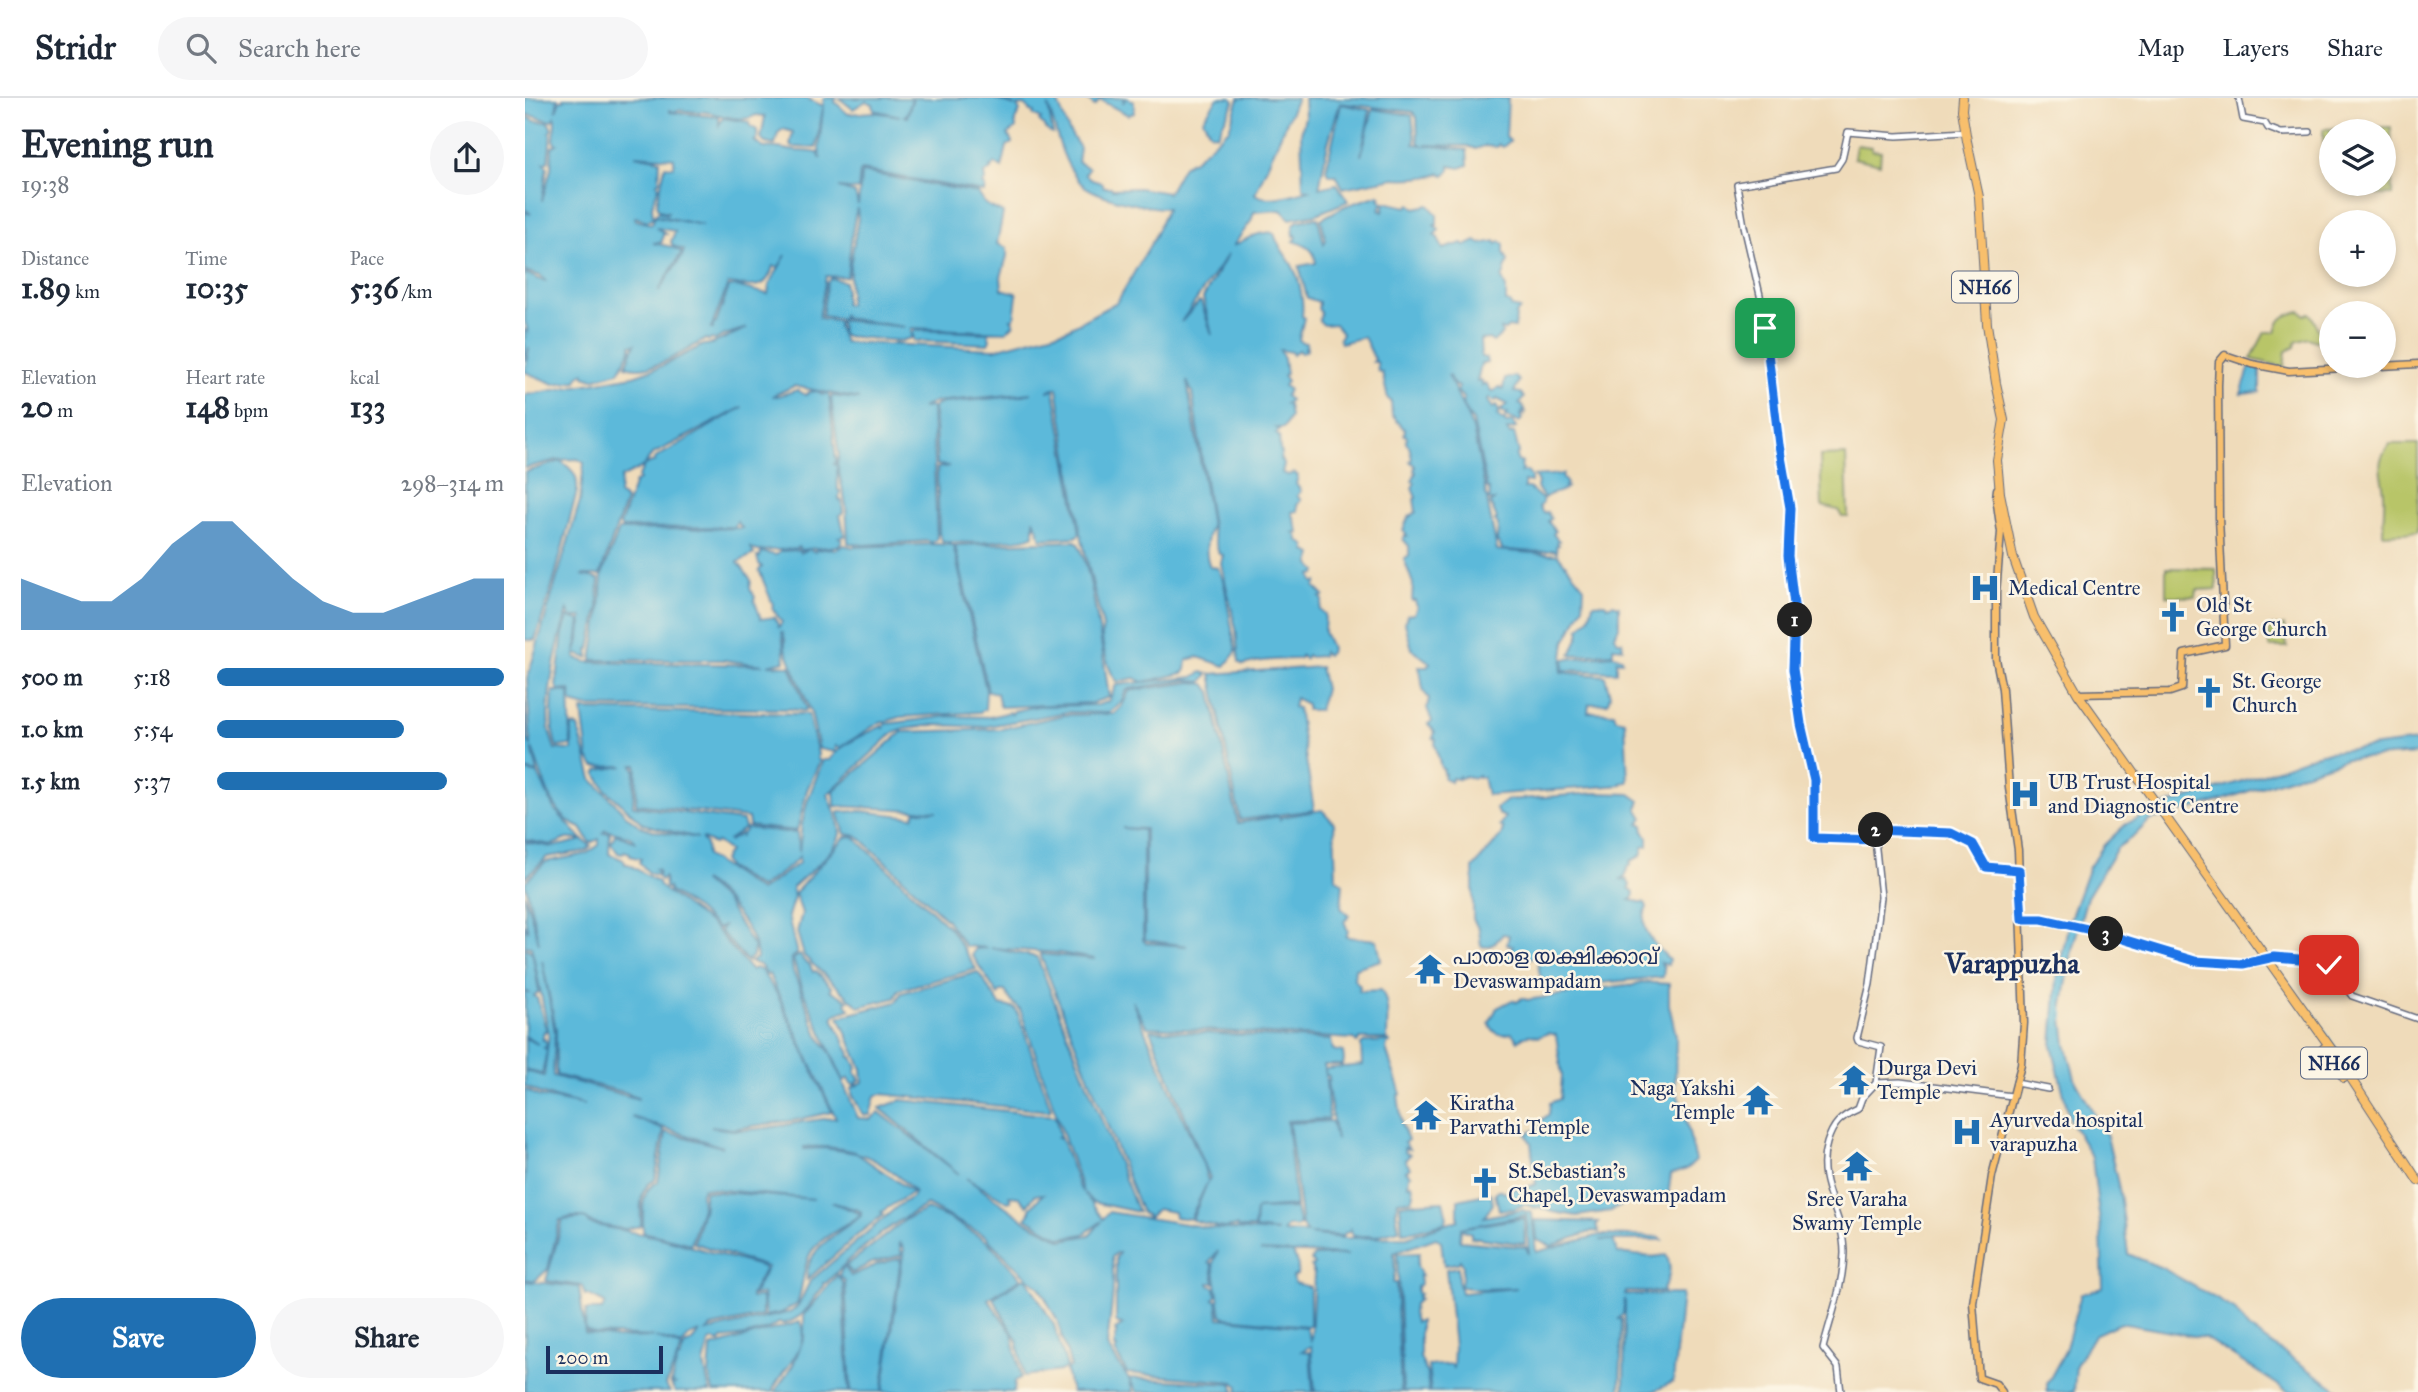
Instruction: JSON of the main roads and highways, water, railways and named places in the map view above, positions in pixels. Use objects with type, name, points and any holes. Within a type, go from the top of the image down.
[{"type":"highway","name":"NH66","points":[[1963,98],[1965,132],[1979,197],[1987,324],[2004,421],[1997,460],[2008,530],[2023,588],[2044,637],[2078,694],[2335,1054],[2418,1181]]},
{"type":"main road","points":[[2078,694],[2170,692],[2182,688],[2184,654],[2225,645],[2219,518],[2219,362],[2225,355],[2252,364],[2289,371],[2418,364]]},
{"type":"main road","points":[[1999,476],[1996,497],[2001,533],[1996,593],[1996,659],[2002,689],[2009,788],[2019,870],[2024,1023],[2021,1065],[1992,1177],[1973,1303],[1979,1378],[1996,1384],[2002,1392]]},
{"type":"water","points":[[525,98],[558,98],[556,111],[563,98],[806,98],[823,106],[824,98],[836,98],[835,102],[848,114],[873,112],[900,116],[874,110],[873,104],[866,101],[853,109],[839,98],[912,98],[904,116],[907,117],[913,98],[991,98],[1015,106],[998,98],[1056,98],[1069,131],[1080,148],[1078,162],[1089,168],[1085,174],[1092,180],[1112,189],[1139,188],[1168,193],[1183,166],[1194,160],[1229,129],[1239,98],[1297,98],[1255,194],[1273,198],[1309,190],[1303,188],[1301,133],[1305,117],[1304,98],[1508,98],[1506,137],[1510,141],[1503,147],[1498,144],[1497,147],[1484,146],[1476,149],[1468,146],[1425,145],[1467,150],[1468,165],[1460,168],[1450,166],[1450,170],[1444,175],[1440,173],[1425,177],[1394,178],[1343,188],[1336,175],[1330,175],[1326,170],[1341,104],[1370,110],[1361,156],[1373,109],[1412,115],[1414,144],[1422,145],[1418,142],[1417,118],[1413,112],[1340,103],[1319,188],[1337,184],[1348,201],[1317,214],[1290,219],[1281,210],[1254,212],[1251,221],[1233,246],[1258,234],[1274,233],[1277,243],[1293,267],[1299,285],[1304,318],[1299,339],[1306,343],[1307,349],[1301,353],[1298,350],[1293,355],[1280,350],[1286,374],[1283,375],[1287,381],[1284,386],[1289,390],[1285,396],[1290,400],[1285,404],[1288,405],[1290,417],[1284,428],[1276,428],[1279,430],[1276,434],[1279,436],[1282,453],[1280,459],[1284,464],[1282,473],[1295,473],[1298,476],[1296,484],[1301,491],[1297,496],[1301,500],[1297,505],[1298,511],[1292,512],[1299,533],[1294,533],[1306,546],[1306,551],[1313,554],[1310,564],[1317,571],[1311,575],[1313,582],[1317,582],[1315,587],[1324,596],[1320,597],[1323,600],[1320,610],[1325,614],[1324,632],[1331,648],[1330,653],[1327,655],[1323,652],[1322,656],[1307,655],[1305,659],[1301,656],[1299,659],[1269,660],[1243,665],[1239,662],[1236,629],[1221,563],[1223,555],[1219,554],[1213,534],[1192,392],[1187,381],[1211,526],[1206,552],[1210,567],[1218,568],[1224,583],[1236,652],[1225,666],[1198,657],[1187,660],[1183,673],[1144,682],[1193,677],[1202,672],[1208,674],[1202,682],[1187,680],[1129,689],[1121,703],[1109,713],[1067,712],[984,727],[934,725],[904,729],[892,734],[828,794],[840,833],[828,855],[792,888],[794,897],[788,916],[797,954],[791,958],[793,971],[818,1035],[831,1054],[858,1118],[871,1119],[879,1112],[959,1174],[880,1108],[901,1100],[1055,1116],[1060,1136],[1056,1138],[1061,1138],[1083,1192],[1020,1009],[1005,991],[998,995],[972,955],[975,949],[987,948],[965,946],[947,920],[858,836],[845,834],[838,812],[861,811],[913,817],[916,811],[937,811],[835,806],[834,791],[902,732],[1001,729],[1064,715],[1114,714],[1122,706],[1129,691],[1192,682],[1205,684],[1211,692],[1238,823],[1279,816],[1280,819],[1322,810],[1334,823],[1336,878],[1343,884],[1341,908],[1349,915],[1344,921],[1348,931],[1346,937],[1377,940],[1381,960],[1355,968],[1354,979],[1360,986],[1359,991],[1381,990],[1387,1007],[1387,1039],[1360,1039],[1357,1043],[1354,1039],[1147,1027],[1132,1001],[1208,1181],[1210,1178],[1150,1030],[1331,1040],[1333,1050],[1343,1052],[1343,1065],[1324,1065],[1325,1069],[1362,1065],[1361,1045],[1365,1042],[1389,1041],[1386,1049],[1401,1094],[1398,1095],[1402,1125],[1408,1140],[1404,1143],[1409,1149],[1404,1148],[1410,1155],[1405,1160],[1410,1168],[1406,1171],[1411,1175],[1408,1185],[1412,1184],[1412,1200],[1398,1201],[1396,1213],[1399,1230],[1376,1236],[1353,1236],[1350,1227],[1350,1232],[1343,1236],[1309,1234],[1341,1238],[1407,1237],[1458,1220],[1458,1200],[1491,1193],[1493,1204],[1484,1217],[1522,1210],[1532,1213],[1536,1252],[1600,1235],[1660,1237],[1662,1240],[1613,1240],[1618,1253],[1651,1257],[1666,1255],[1668,1259],[1669,1272],[1664,1292],[1626,1292],[1625,1295],[1682,1294],[1673,1382],[1652,1392],[1624,1392],[1625,1299],[1623,1314],[1619,1319],[1622,1319],[1620,1392],[1431,1392],[1428,1366],[1452,1364],[1453,1369],[1454,1347],[1446,1269],[1458,1267],[1461,1293],[1517,1288],[1461,1287],[1463,1265],[1460,1260],[1458,1263],[1444,1265],[1441,1241],[1436,1238],[1394,1253],[1393,1283],[1396,1283],[1401,1392],[1315,1392],[1311,1346],[1302,1351],[1310,1352],[1313,1392],[1237,1392],[1238,1386],[1234,1382],[1127,1373],[1115,1351],[1117,1348],[1114,1347],[1117,1333],[1115,1330],[1123,1325],[1116,1321],[1116,1257],[1119,1253],[1116,1253],[1112,1257],[1113,1290],[1107,1346],[1128,1378],[1233,1384],[1234,1392],[1137,1392],[1129,1379],[1133,1392],[1071,1392],[1066,1370],[1071,1367],[1057,1320],[1040,1288],[985,1236],[927,1205],[899,1221],[859,1251],[823,1283],[824,1286],[807,1309],[792,1321],[783,1324],[780,1322],[760,1332],[709,1343],[704,1364],[710,1392],[675,1392],[671,1384],[674,1384],[671,1382],[685,1345],[700,1332],[689,1336],[682,1345],[655,1337],[682,1347],[666,1385],[670,1392],[525,1392],[525,1281],[579,1287],[585,1333],[617,1338],[653,1337],[595,1334],[585,1330],[586,1310],[602,1310],[605,1303],[585,1295],[582,1286],[546,1281],[563,1220],[587,1220],[584,1217],[560,1220],[548,1269],[535,1281],[525,1279],[525,1089],[538,1096],[584,1105],[539,1093],[525,1086],[525,1071],[544,1076],[547,1051],[542,1074],[525,1069],[525,1038],[538,1044],[525,1036],[525,993],[528,993],[525,991],[525,948],[531,951],[533,956],[539,992],[534,996],[537,998],[547,1032],[544,1031],[542,1040],[545,1039],[547,1046],[543,1047],[547,1050],[549,1034],[533,954],[531,947],[525,946],[525,926],[528,931],[525,895],[539,943],[525,882],[545,862],[586,854],[599,845],[599,839],[590,843],[581,828],[562,815],[549,794],[532,748],[538,773],[525,770],[525,700],[528,740],[531,746],[527,679],[580,501],[584,463],[578,459],[557,460],[525,468],[525,395],[633,376],[747,328],[715,340],[706,339],[666,361],[646,367],[626,366],[635,344],[631,345],[619,372],[593,379],[584,376],[584,373],[577,381],[554,384],[525,372],[529,347],[525,361],[525,330],[528,332],[525,321],[525,273],[546,282],[541,276],[525,271],[525,212],[531,214],[525,209],[525,116],[535,121],[548,122],[552,129],[549,133],[548,162],[544,163],[547,167],[542,201],[551,169],[552,147],[557,144],[554,143],[555,117],[551,121],[525,114]],"holes":[[[1024,105],[1034,112],[1033,115],[1041,119],[1039,121],[1053,134],[1048,106],[1066,161],[1083,185],[1123,201],[1167,208],[1153,240],[1117,302],[1066,330],[995,349],[844,342],[838,321],[819,318],[826,276],[847,277],[857,208],[858,219],[850,266],[849,304],[845,304],[845,282],[831,278],[827,283],[822,316],[842,319],[843,314],[844,318],[905,327],[840,320],[844,336],[900,341],[912,338],[911,328],[1006,332],[1014,324],[1011,319],[1014,319],[1017,295],[1002,289],[1001,277],[1007,248],[997,244],[1003,213],[985,204],[978,193],[862,172],[858,205],[855,193],[839,188],[858,190],[862,170],[984,192],[984,174],[994,163],[1002,168],[1007,146],[1012,143],[1008,134],[1016,128],[1015,120],[1020,111],[1017,106]],[[823,108],[819,149],[821,159],[816,152],[764,148],[754,141],[757,139],[757,130],[750,126],[749,122],[723,118],[719,125],[719,117],[670,112],[670,110],[705,112],[737,119],[765,116],[761,139],[765,143],[775,145],[778,133],[783,129],[793,132],[790,145],[816,148]],[[635,155],[674,158],[674,167],[665,166],[657,204],[659,210],[668,212],[666,214],[659,211],[655,215],[702,225],[655,216],[652,224],[635,220],[635,217],[648,221],[653,217],[652,206],[659,186],[657,183],[660,160]],[[656,228],[675,231],[671,242],[673,246],[684,250],[658,292],[682,252],[653,243],[662,242],[663,234],[666,234]],[[1228,254],[1203,298],[1212,335],[1201,302],[1181,322]],[[786,255],[769,285],[768,294],[729,287],[716,323],[711,329],[728,284],[756,286],[762,284],[770,275],[773,266],[778,268]],[[794,386],[859,399],[831,398],[839,456],[837,463],[846,506],[848,543],[864,545],[931,543],[937,539],[932,407],[922,408],[934,402],[1032,393],[934,406],[937,465],[950,466],[937,468],[939,534],[943,542],[984,543],[1019,540],[1034,535],[1034,519],[1041,539],[1076,537],[1080,533],[1054,390],[1047,391],[1057,388],[1082,539],[1103,627],[1102,640],[1106,656],[1111,672],[1118,682],[1134,678],[1143,682],[1116,685],[1109,701],[1098,705],[1038,706],[990,717],[949,716],[885,724],[884,728],[882,726],[846,745],[829,760],[823,760],[807,802],[799,853],[797,833],[747,828],[741,836],[729,841],[745,828],[743,821],[633,806],[633,765],[637,765],[636,804],[748,818],[749,826],[797,831],[807,790],[820,761],[817,758],[808,714],[582,710],[588,758],[594,767],[624,766],[599,770],[596,774],[606,790],[643,824],[698,838],[656,831],[640,826],[627,816],[592,779],[578,727],[572,726],[572,750],[555,749],[549,728],[549,701],[560,636],[568,610],[570,617],[582,617],[580,636],[576,652],[580,620],[568,617],[563,633],[556,686],[559,690],[570,690],[572,703],[586,707],[804,711],[807,709],[790,666],[768,665],[785,661],[782,631],[785,648],[811,712],[819,749],[835,752],[836,746],[839,748],[877,724],[901,717],[980,712],[985,709],[986,690],[953,545],[852,547],[844,545],[835,550],[832,548],[815,552],[809,549],[838,546],[843,540],[839,537],[845,536],[840,515],[843,513],[842,501],[839,500],[837,466],[834,464],[836,462],[829,394],[823,395],[817,391],[806,395],[797,390],[772,396]],[[743,407],[654,459],[655,461],[644,465],[653,454]],[[644,466],[639,480],[635,482],[620,525],[622,528],[735,527],[737,522],[742,528],[619,530],[602,575],[600,610],[592,660],[723,660],[763,665],[587,662],[575,658],[576,654],[589,657],[588,649],[598,609],[599,579],[582,575],[600,575],[626,500],[619,494],[621,478]],[[798,547],[801,550],[809,549],[800,553],[799,550],[781,551],[776,555],[761,552],[760,557],[757,557],[772,608],[782,622],[779,627],[775,617],[761,619],[750,589],[751,580],[738,562],[754,554],[751,548],[757,551]],[[1122,828],[1145,829],[1145,940],[1187,946],[1146,943],[1143,940],[1143,830]],[[605,830],[631,837],[636,842],[615,834],[611,843],[618,853],[622,854],[624,851],[641,859],[639,862],[649,873],[655,875],[657,869],[657,876],[661,880],[664,877],[665,888],[668,887],[669,891],[697,910],[718,929],[724,925],[720,931],[747,961],[753,956],[754,947],[725,901],[702,881],[728,903],[751,937],[755,948],[757,958],[750,962],[760,965],[767,975],[769,974],[836,1118],[757,1129],[741,1130],[726,1129],[711,1126],[732,1129],[832,1112],[777,994],[761,970],[751,970],[713,926],[659,886],[658,882],[625,864],[624,860],[609,854],[610,833],[603,833]],[[701,838],[714,844],[717,842],[729,851],[723,860],[727,867],[760,888],[799,857],[799,863],[760,891],[707,856],[706,844]],[[991,948],[1060,953],[1095,959],[1040,954],[1142,1213],[1150,1217],[1157,1209],[1174,1212],[1175,1217],[1190,1219],[1207,1183],[1192,1220],[1223,1228],[1254,1228],[1256,1210],[1255,1229],[1278,1232],[1211,1228],[1109,1212],[1103,1219],[1084,1193],[1092,1202],[1138,1212],[1037,957]],[[542,960],[556,1029],[556,1075],[627,1093],[639,1099],[553,1076],[555,1033]],[[1325,1070],[1329,1076],[1327,1081],[1336,1140],[1332,1121],[1289,1123],[1302,1226],[1307,1233],[1283,1232],[1288,1226],[1296,1228],[1300,1225],[1296,1208],[1256,1209],[1296,1206],[1287,1121],[1329,1119]],[[632,1117],[722,1147],[666,1132],[658,1182],[647,1190],[645,1196],[643,1232],[691,1244],[702,1207],[703,1188],[814,1199],[704,1191],[704,1207],[694,1243],[767,1267],[753,1295],[763,1294],[765,1316],[781,1313],[797,1304],[811,1252],[827,1237],[860,1216],[859,1213],[831,1202],[858,1210],[861,1216],[817,1250],[811,1258],[807,1280],[883,1215],[881,1212],[913,1192],[856,1153],[804,1147],[837,1148],[851,1151],[865,1156],[890,1170],[915,1192],[810,1281],[798,1306],[791,1312],[707,1331],[711,1327],[762,1316],[762,1297],[751,1298],[751,1295],[764,1270],[763,1267],[658,1237],[589,1224],[588,1221],[626,1229],[641,1226],[643,1194],[645,1188],[655,1180],[664,1130]],[[966,1178],[1008,1202],[1011,1201],[1009,1196],[1019,1197],[1027,1206],[1035,1195],[1043,1194],[1030,1208],[1026,1218],[1061,1238],[1084,1234],[1102,1221],[1090,1235],[1062,1240],[1027,1222]],[[1526,1215],[1529,1254],[1526,1247],[1460,1241],[1461,1229],[1471,1233],[1471,1237],[1525,1244],[1524,1218],[1460,1228]],[[1218,1251],[1213,1263],[1221,1315],[1227,1318],[1307,1326],[1310,1325],[1310,1287],[1295,1283],[1293,1277],[1297,1275],[1298,1266],[1293,1253],[1260,1251],[1348,1255],[1314,1256],[1311,1260],[1314,1265],[1311,1267],[1314,1274],[1311,1342],[1306,1327],[1219,1318],[1217,1301],[1213,1299],[1216,1296],[1215,1287],[1209,1283],[1215,1283],[1209,1262]]]},
{"type":"water","points":[[1086,98],[1124,98],[1123,103],[1126,98],[1134,101],[1134,113],[1128,115],[1100,100],[1094,106]]},
{"type":"water","points":[[1218,98],[1232,98],[1234,102],[1217,135],[1210,133],[1203,119]]},
{"type":"water","points":[[1379,195],[1383,202],[1379,210],[1383,212],[1385,202],[1407,207],[1410,204],[1415,208],[1429,205],[1437,215],[1437,225],[1434,225],[1439,230],[1434,235],[1443,249],[1463,243],[1465,246],[1476,241],[1481,244],[1495,241],[1497,244],[1500,241],[1504,244],[1508,261],[1502,279],[1506,288],[1506,302],[1510,303],[1511,307],[1520,309],[1516,314],[1515,328],[1501,329],[1502,334],[1493,342],[1489,339],[1480,340],[1481,357],[1486,358],[1487,363],[1481,364],[1477,382],[1482,381],[1482,386],[1486,383],[1492,392],[1499,387],[1503,389],[1505,379],[1515,376],[1519,381],[1514,392],[1521,393],[1524,398],[1519,404],[1525,412],[1520,415],[1522,419],[1519,422],[1505,416],[1508,413],[1501,410],[1507,404],[1497,399],[1494,402],[1489,398],[1488,401],[1493,408],[1496,406],[1500,413],[1497,415],[1502,420],[1505,419],[1505,423],[1513,422],[1516,428],[1507,430],[1510,434],[1514,433],[1519,452],[1516,456],[1518,462],[1522,462],[1521,472],[1527,471],[1531,477],[1531,482],[1524,481],[1524,488],[1529,488],[1542,499],[1543,503],[1539,507],[1543,513],[1547,512],[1551,519],[1548,521],[1559,541],[1557,552],[1503,550],[1497,541],[1498,524],[1490,503],[1494,500],[1488,498],[1489,489],[1473,421],[1462,402],[1464,399],[1457,391],[1459,387],[1454,385],[1448,375],[1473,429],[1497,550],[1558,555],[1584,587],[1583,607],[1565,642],[1561,672],[1605,676],[1610,695],[1608,703],[1589,704],[1588,712],[1614,713],[1616,719],[1625,721],[1628,782],[1621,783],[1622,785],[1487,795],[1483,777],[1478,775],[1459,779],[1459,775],[1458,779],[1452,778],[1451,782],[1444,778],[1436,739],[1433,738],[1435,732],[1428,724],[1432,721],[1427,708],[1429,698],[1423,688],[1419,667],[1427,667],[1430,663],[1412,649],[1405,623],[1407,615],[1414,614],[1417,607],[1415,601],[1412,601],[1413,584],[1404,559],[1409,555],[1409,546],[1403,539],[1407,536],[1403,530],[1408,518],[1416,512],[1416,498],[1412,488],[1415,482],[1412,481],[1416,472],[1410,461],[1412,459],[1406,443],[1407,437],[1405,430],[1392,415],[1391,401],[1388,399],[1382,372],[1378,371],[1377,362],[1373,362],[1375,360],[1364,337],[1341,343],[1339,339],[1342,333],[1335,324],[1324,325],[1319,321],[1319,302],[1307,298],[1299,266],[1316,263],[1314,254],[1294,241],[1297,238],[1294,236],[1293,225],[1298,221],[1318,218],[1324,244],[1326,240],[1321,219],[1345,206]]},
{"type":"water","points":[[915,330],[988,333],[990,340],[988,344],[914,341]]},
{"type":"water","points":[[2250,366],[2260,369],[2260,392],[2241,394]]},
{"type":"water","points":[[561,461],[574,474],[577,491],[535,640],[525,640],[525,472]]},
{"type":"water","points":[[1563,474],[1567,487],[1544,498],[1537,488],[1538,482],[1534,476]]},
{"type":"water","points":[[1076,541],[1082,551],[1092,590],[1109,697],[1092,703],[1000,707],[997,693],[988,691],[955,545]]},
{"type":"water","points":[[1605,603],[1607,606],[1619,606],[1619,627],[1614,636],[1618,641],[1622,641],[1623,648],[1613,647],[1613,653],[1571,655],[1580,633],[1579,629],[1589,618],[1593,604]]},
{"type":"water","points":[[1614,655],[1623,661],[1617,661],[1617,672],[1563,670],[1564,659]]},
{"type":"water","points":[[1320,667],[1325,689],[1319,710],[1307,710],[1307,704],[1295,698],[1293,707],[1298,708],[1314,810],[1240,820],[1211,674]]},
{"type":"water","points":[[553,691],[569,692],[571,745],[557,747],[552,726]]},
{"type":"water","points":[[2418,741],[2418,754],[2346,759],[2213,803],[2150,820],[2117,848],[2087,897],[2072,950],[2062,1010],[2066,1044],[2076,1082],[2107,1136],[2120,1193],[2128,1254],[2162,1268],[2234,1309],[2248,1328],[2341,1392],[2289,1392],[2205,1338],[2120,1323],[2094,1335],[2076,1365],[2074,1392],[2047,1392],[2047,1384],[2065,1351],[2081,1294],[2103,1288],[2101,1231],[2092,1158],[2070,1120],[2052,1045],[2057,978],[2069,922],[2089,867],[2104,845],[2126,824],[2166,805],[2321,753]]},
{"type":"water","points":[[525,771],[538,774],[555,810],[582,839],[566,839],[552,845],[525,840]]},
{"type":"water","points":[[1596,793],[1630,794],[1640,801],[1637,808],[1643,818],[1639,824],[1643,825],[1644,833],[1648,837],[1648,846],[1643,847],[1641,856],[1630,861],[1626,875],[1621,879],[1627,880],[1629,888],[1634,892],[1633,899],[1630,900],[1645,903],[1646,929],[1653,942],[1669,959],[1668,965],[1661,963],[1664,968],[1663,977],[1546,988],[1538,965],[1539,957],[1508,959],[1507,955],[1513,946],[1507,944],[1509,935],[1503,934],[1491,946],[1481,946],[1479,930],[1473,919],[1473,868],[1501,836],[1503,828],[1499,826],[1505,817],[1498,814],[1496,808],[1508,800]]},
{"type":"water","points":[[853,836],[950,928],[976,969],[898,990],[895,998],[859,1007],[804,956],[797,932],[802,913],[795,893],[845,837]]},
{"type":"water","points":[[583,840],[591,846],[586,851],[547,857],[525,878],[525,842],[552,847]]},
{"type":"water","points":[[800,955],[813,972],[816,971],[832,988],[830,990],[848,1000],[846,1003],[850,1009],[836,1014],[833,1018],[849,1057],[852,1057],[857,1068],[855,1072],[860,1080],[854,1085],[848,1078],[844,1081],[801,987],[793,959]]},
{"type":"water","points":[[978,972],[1000,1005],[1017,1011],[1051,1109],[1049,1111],[881,1094],[875,1096],[870,1115],[863,1115],[852,1094],[852,1088],[863,1082],[862,1069],[839,1017],[896,1002],[901,993]]},
{"type":"water","points":[[1641,982],[1669,984],[1669,1005],[1676,1035],[1675,1089],[1696,1161],[1687,1169],[1671,1174],[1668,1197],[1634,1199],[1611,1211],[1577,1216],[1525,1204],[1514,1209],[1499,1210],[1495,1193],[1499,1190],[1505,1193],[1514,1188],[1520,1190],[1536,1184],[1531,1143],[1526,1134],[1539,1128],[1541,1121],[1549,1114],[1550,1103],[1560,1099],[1562,1076],[1556,1035],[1528,1035],[1518,1041],[1512,1033],[1498,1034],[1489,1023],[1497,1008],[1522,998],[1527,1000],[1631,986]]},
{"type":"water","points":[[1443,1201],[1447,1218],[1444,1223],[1402,1232],[1400,1204]]},
{"type":"water","points":[[927,1209],[950,1219],[988,1242],[1021,1278],[988,1299],[1012,1333],[1021,1377],[1015,1382],[1014,1392],[883,1392],[904,1248],[899,1242],[902,1255],[871,1263],[852,1273],[846,1266],[906,1219]]},
{"type":"water","points":[[1535,1220],[1599,1222],[1596,1225],[1599,1232],[1593,1231],[1551,1246],[1537,1240]]},
{"type":"water","points":[[1419,1253],[1417,1266],[1422,1276],[1419,1276],[1417,1293],[1420,1294],[1417,1297],[1420,1299],[1414,1304],[1413,1314],[1415,1322],[1420,1321],[1420,1357],[1427,1374],[1429,1392],[1403,1392],[1397,1254]]},
{"type":"water","points":[[901,1258],[882,1392],[851,1392],[845,1281],[839,1275],[844,1266],[851,1276],[878,1264]]},
{"type":"water","points":[[837,1275],[843,1283],[849,1392],[775,1392],[793,1365],[804,1337],[804,1315]]},
{"type":"water","points":[[1024,1278],[1054,1325],[1067,1367],[1060,1371],[1024,1376],[1017,1340],[993,1298]]},
{"type":"water","points":[[800,1322],[803,1331],[799,1350],[772,1392],[713,1392],[709,1374],[711,1347]]},
{"type":"waterway","points":[[2061,1006],[2064,1017],[2062,1020]]},
{"type":"waterway","points":[[2309,1008],[2345,1063]]},
{"type":"place","name":"Medical Centre","points":[[1985,588]]},
{"type":"place","name":"Old St George Church","points":[[2173,617]]},
{"type":"place","name":"St. George Church","points":[[2209,693]]},
{"type":"place","name":"UB Trust Hospital and Diagnostic Centre","points":[[2025,794]]},
{"type":"place","name":"പാതാള യക്ഷിക്കാവ് Devaswampadam","points":[[1430,969]]},
{"type":"place","name":"Durga Devi Temple","points":[[1854,1080]]},
{"type":"place","name":"Naga Yakshi Temple","points":[[1758,1100]]},
{"type":"place","name":"Kiratha Parvathi Temple","points":[[1426,1115]]},
{"type":"place","name":"Ayurveda hospital varapuzha","points":[[1967,1132]]},
{"type":"place","name":"Sree Varaha Swamy Temple","points":[[1857,1166]]},
{"type":"place","name":"St.Sebastian's Chapel, Devaswampadam","points":[[1485,1183]]},
{"type":"district","name":"Varappuzha","points":[[2012,963]]}]
